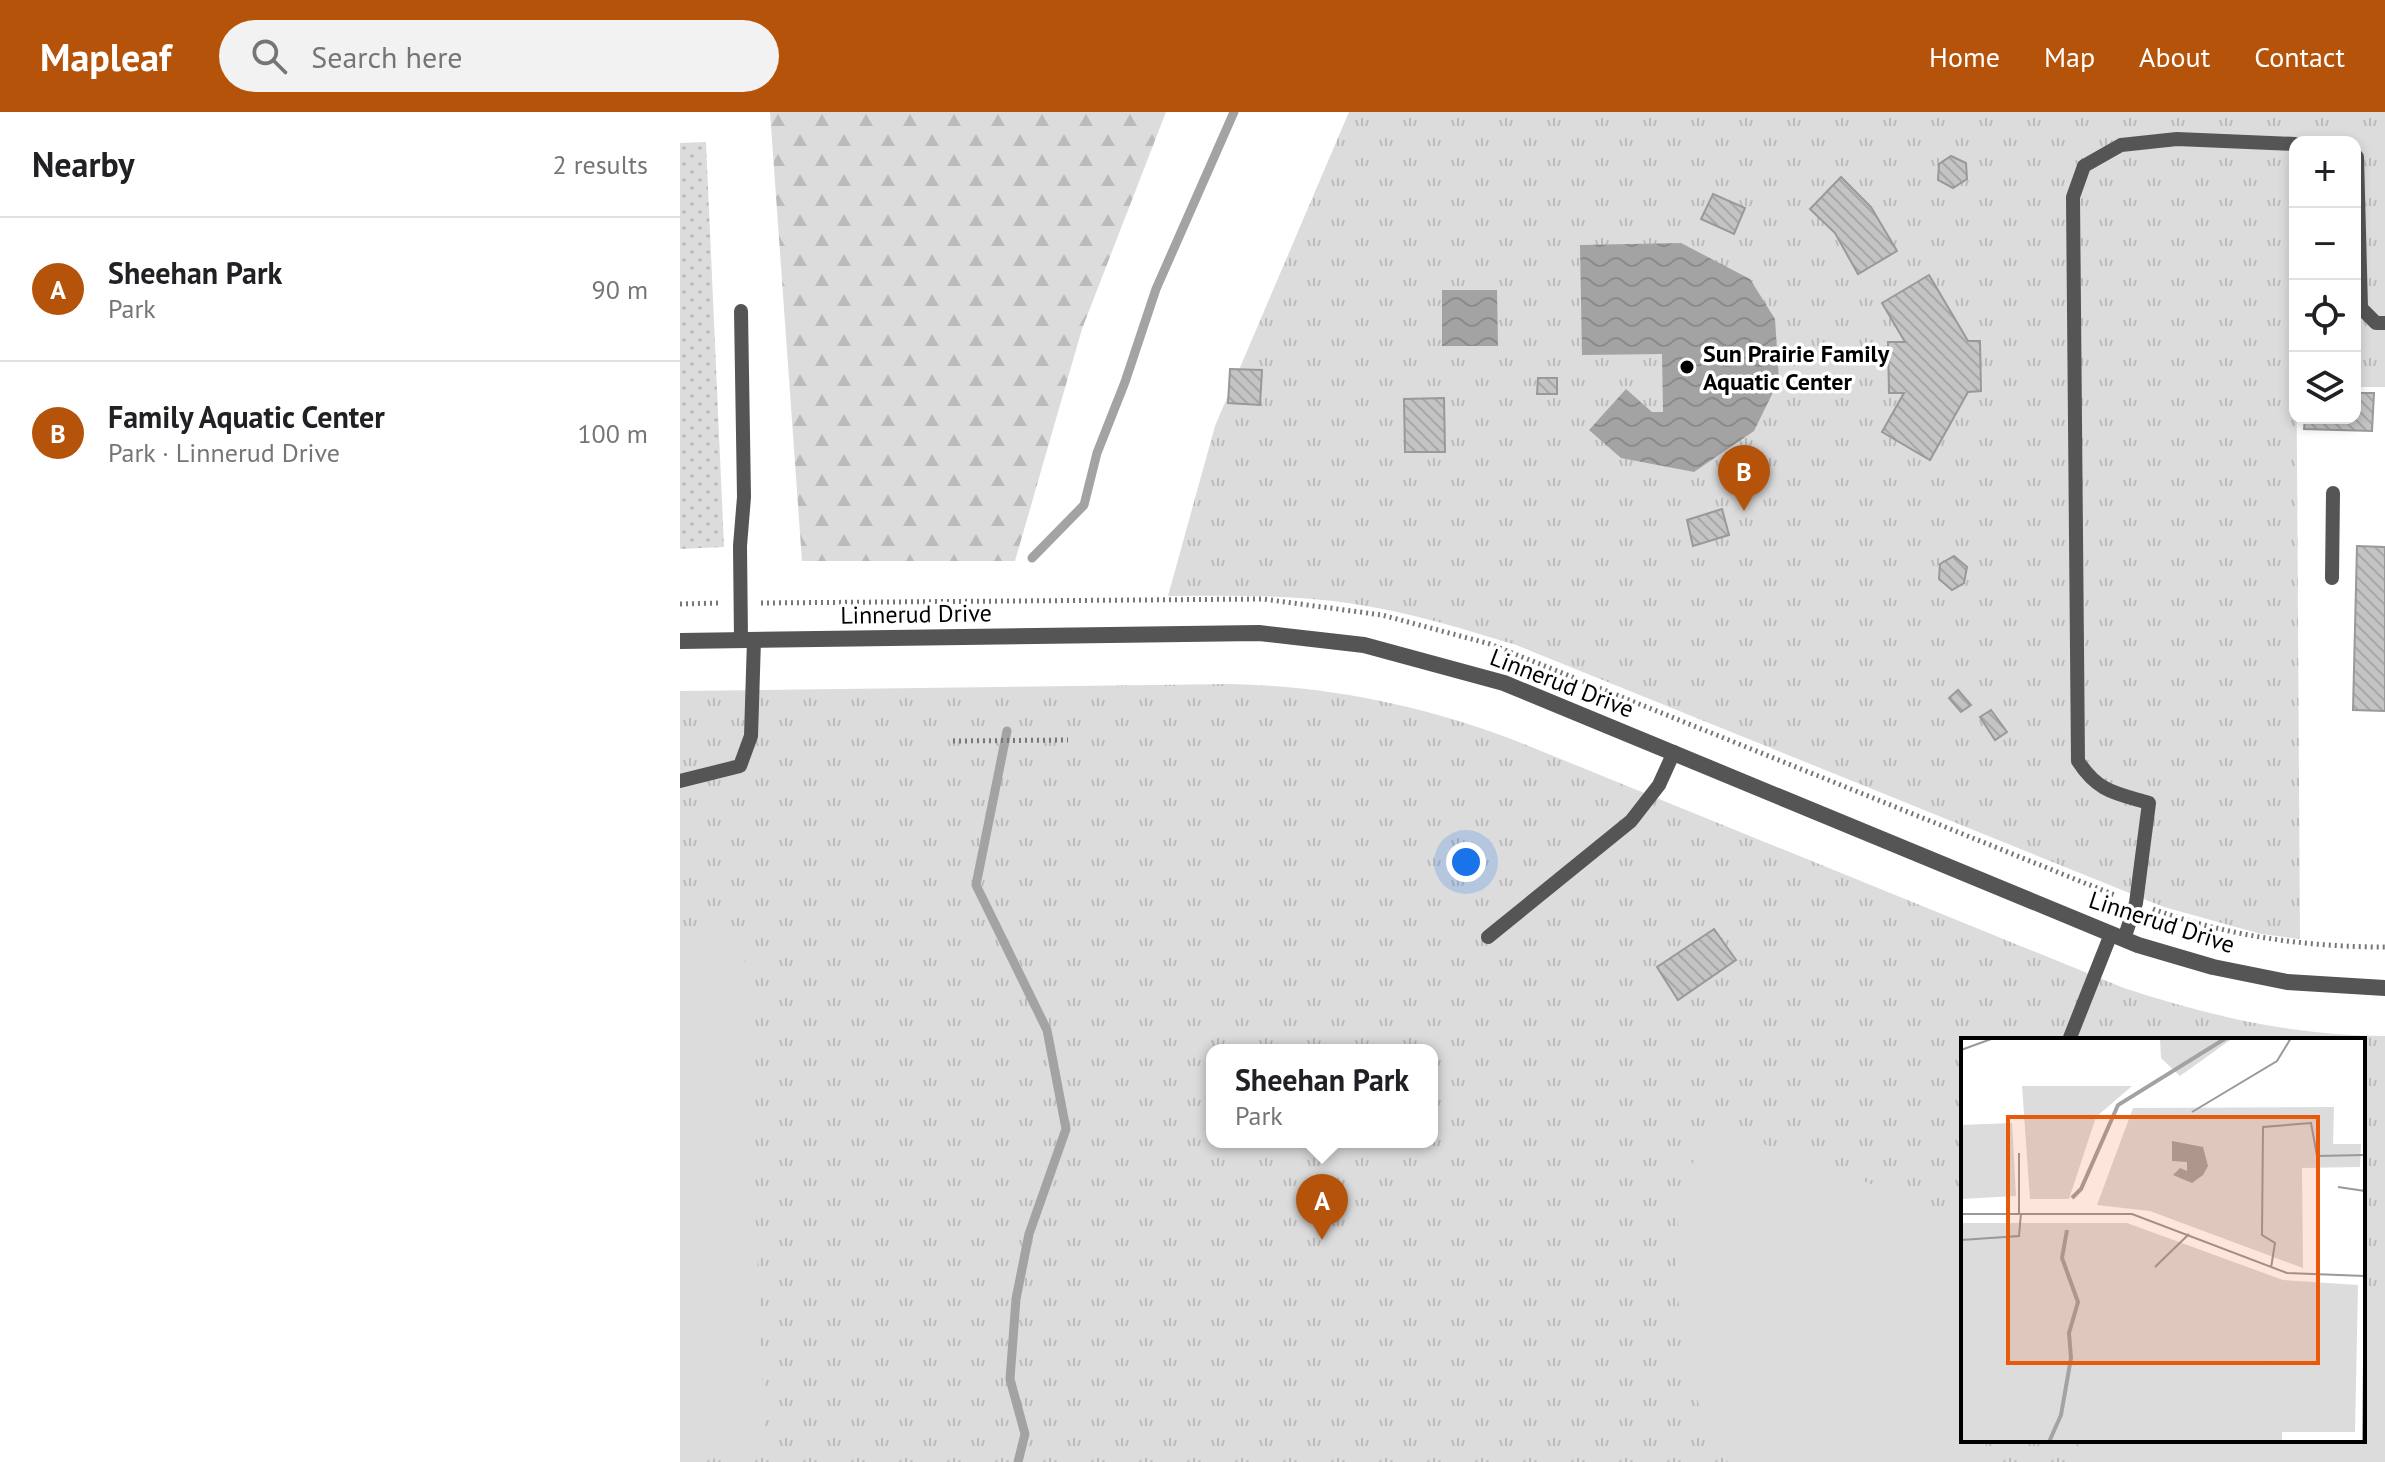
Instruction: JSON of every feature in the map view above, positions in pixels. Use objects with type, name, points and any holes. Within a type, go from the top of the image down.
[{"type":"street","name":"Linnerud Drive","points":[[680,641],[1259,633],[1364,645],[1504,683],[2118,936],[2213,967],[2287,982],[2385,988]]},
{"type":"lane","points":[[2070,1038],[2136,903],[2149,803],[2115,793],[2090,781],[2078,761],[2073,197],[2084,166],[2121,145],[2177,139],[2289,144]]},
{"type":"lane","points":[[2358,208],[2361,308],[2376,323],[2385,323]]},
{"type":"lane","points":[[680,781],[740,766],[751,736],[748,640],[740,546],[744,497],[741,311]]},
{"type":"lane","points":[[2332,578],[2333,493]]},
{"type":"lane","points":[[1488,937],[1631,821],[1659,785],[1674,752]]},
{"type":"path","points":[[953,741],[1068,740]]},
{"type":"green space","points":[[770,112],[1166,112],[1082,329],[1015,561],[802,561]]},
{"type":"green space","points":[[1349,112],[2385,112],[2385,387],[2361,387],[2361,136],[2289,136],[2289,424],[2297,424],[2300,939],[2261,934],[2164,907],[1516,645],[1415,616],[1354,604],[1285,597],[1168,596],[1215,426]]},
{"type":"green space","points":[[706,142],[724,547],[680,549],[680,143]]},
{"type":"green space","points":[[1229,684],[1338,693],[1409,707],[1514,740],[2124,988],[2220,1015],[2285,1028],[2385,1036],[2385,1462],[680,1462],[680,691]]},
{"type":"green space","points":[[743,928],[766,1458],[680,1459],[680,931]]},
{"type":"green space","points":[[1712,1125],[1961,1217],[1961,1442],[1987,1442],[1979,1462],[1728,1462],[1703,1422],[1681,1334],[1675,1247],[1684,1180]]},
{"type":"green space","points":[[2385,1295],[2385,1462],[2084,1462],[2078,1442],[2365,1442],[2365,1303]]},
{"type":"water","points":[[1681,243],[1750,279],[1775,319],[1779,380],[1754,431],[1694,472],[1621,458],[1589,430],[1626,389],[1652,412],[1663,412],[1662,354],[1582,355],[1580,245]]},
{"type":"water","points":[[1442,290],[1497,290],[1498,346],[1442,346]]},
{"type":"building","points":[[1951,156],[1966,163],[1967,179],[1953,188],[1938,180],[1939,164]]},
{"type":"building","points":[[1841,177],[1871,207],[1897,251],[1858,274],[1835,233],[1810,209]]},
{"type":"building","points":[[1713,194],[1745,208],[1734,234],[1701,219]]},
{"type":"building","points":[[1929,275],[1968,341],[1980,341],[1981,391],[1968,392],[1930,460],[1882,432],[1904,393],[1889,393],[1888,342],[1905,342],[1882,303]]},
{"type":"building","points":[[1230,369],[1262,370],[1260,405],[1228,403]]},
{"type":"building","points":[[1538,378],[1557,378],[1557,394],[1537,394]]},
{"type":"building","points":[[2361,393],[2374,393],[2372,431],[2304,429],[2304,424],[2361,424]]},
{"type":"building","points":[[1444,398],[1445,452],[1405,452],[1404,399]]},
{"type":"building","points":[[1722,509],[1729,535],[1693,546],[1687,520]]},
{"type":"building","points":[[2357,546],[2385,547],[2385,711],[2353,710]]},
{"type":"building","points":[[1954,556],[1967,567],[1964,583],[1952,590],[1939,579],[1940,564]]},
{"type":"building","points":[[1958,690],[1971,705],[1961,712],[1949,698]]},
{"type":"building","points":[[1991,710],[2007,732],[1995,740],[1980,717]]},
{"type":"building","points":[[1714,929],[1736,960],[1678,1000],[1657,967]]},
{"type":"waterway","points":[[1032,558],[1084,505],[1097,453],[1156,289],[1234,112]]},
{"type":"waterway","points":[[1007,731],[976,885],[1047,1030],[1066,1129],[1029,1234],[1016,1299],[1010,1379],[1025,1434],[1018,1462]]},
{"type":"place","name":"Sun Prairie Family Aquatic Center","points":[[1687,367]]},
{"type":"place","name":"Family Aquatic Center","points":[[1744,511]]},
{"type":"place","name":"Sheehan Park","points":[[1322,1240]]}]
